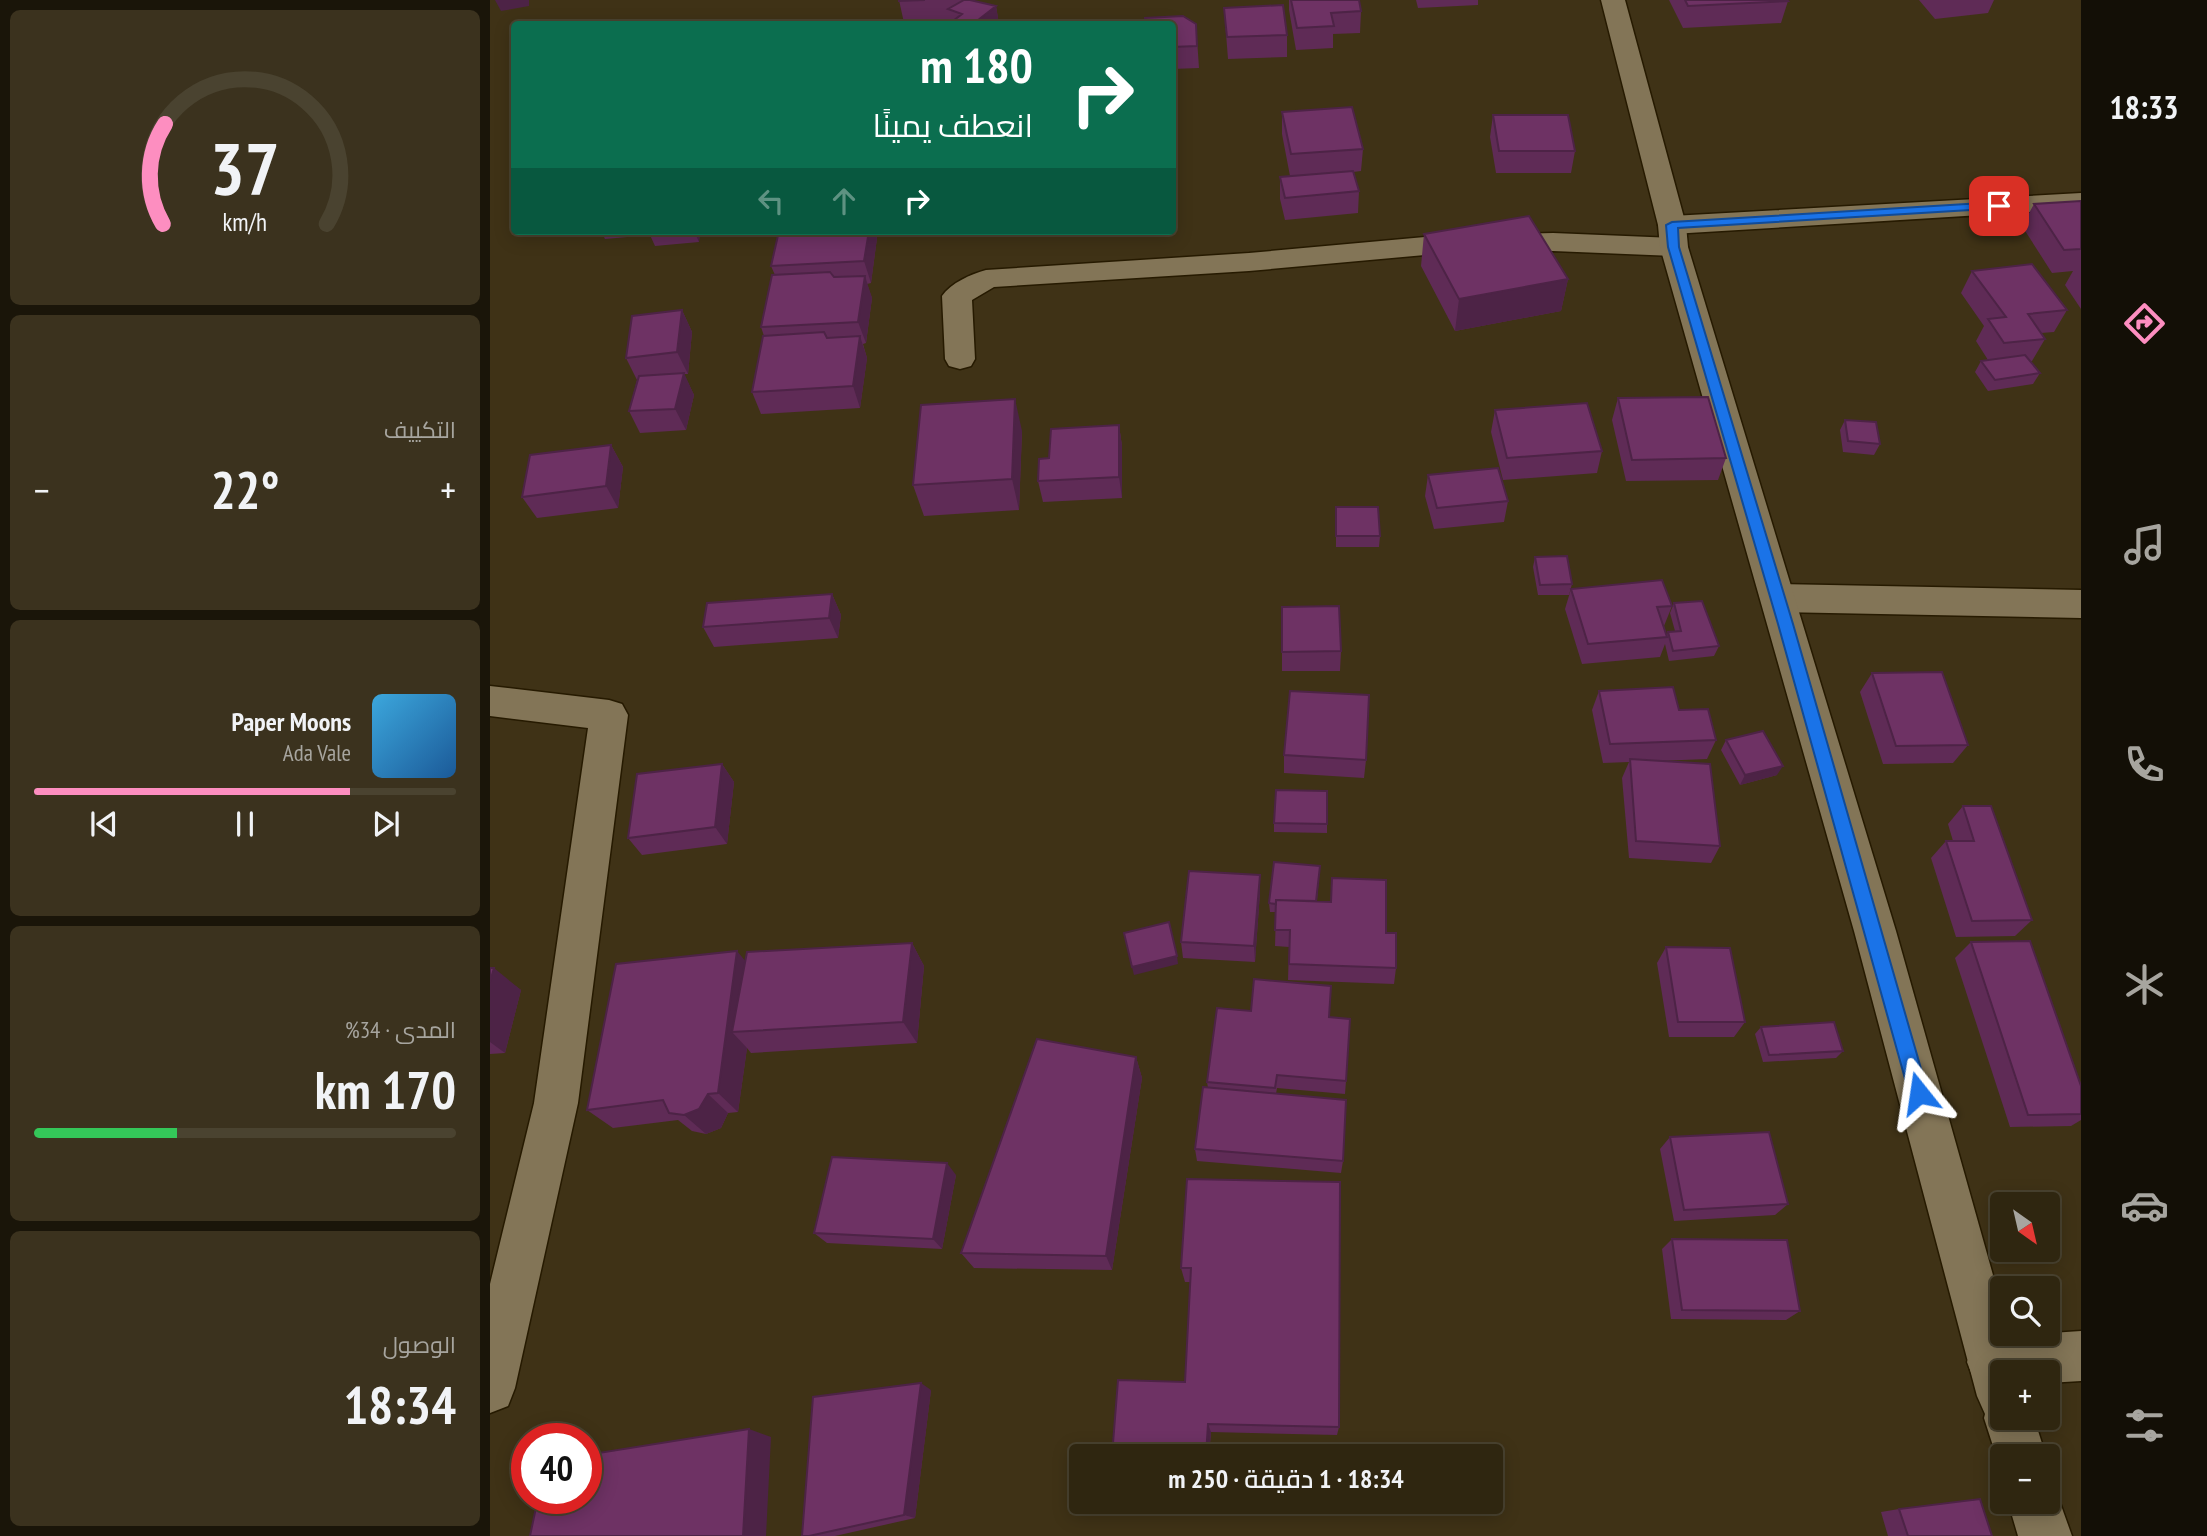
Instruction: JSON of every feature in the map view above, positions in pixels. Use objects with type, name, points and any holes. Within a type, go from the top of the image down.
[{"type":"street","points":[[1613,0],[1673,236],[1875,931],[1992,1360]]},
{"type":"street","points":[[960,359],[957,296],[986,279],[1015,275],[1249,262],[1436,245],[1673,236],[2081,201]]},
{"type":"street","points":[[1778,598],[2081,604]]},
{"type":"street","points":[[490,701],[608,715],[556,1103],[490,1388]]},
{"type":"street","points":[[2060,1362],[2081,1356]]},
{"type":"street","points":[[2038,1514],[2045,1536]]},
{"type":"building","points":[[964,0],[996,6],[977,21],[953,21],[962,14],[948,9]]},
{"type":"building","points":[[1291,0],[1359,0],[1361,11],[1331,13],[1334,26],[1297,28]]},
{"type":"building","points":[[1685,0],[1787,0],[1788,1],[1688,6]]},
{"type":"building","points":[[1283,5],[1287,35],[1227,37],[1224,8]]},
{"type":"building","points":[[1183,16],[1196,24],[1197,46],[1176,47],[1176,21],[1146,21],[1145,18]]},
{"type":"building","points":[[1352,107],[1363,149],[1291,154],[1282,112]]},
{"type":"building","points":[[1493,115],[1568,115],[1575,151],[1499,151]]},
{"type":"building","points":[[1353,171],[1359,191],[1285,198],[1280,177]]},
{"type":"building","points":[[2081,201],[2081,249],[2064,250],[2034,204]]},
{"type":"building","points":[[1529,216],[1568,279],[1459,299],[1424,234]]},
{"type":"building","points":[[778,235],[868,235],[864,261],[771,266]]},
{"type":"building","points":[[2032,264],[2067,310],[2028,314],[2045,339],[2004,343],[1988,319],[2006,317],[1972,271]]},
{"type":"building","points":[[830,272],[834,277],[865,276],[858,322],[761,327],[772,275]]},
{"type":"building","points":[[682,310],[677,352],[626,358],[632,316]]},
{"type":"building","points":[[824,332],[827,338],[860,336],[853,386],[752,392],[763,336]]},
{"type":"building","points":[[2025,355],[2040,373],[1995,380],[1981,361]]},
{"type":"building","points":[[684,373],[675,409],[629,411],[639,376]]},
{"type":"building","points":[[1708,397],[1726,458],[1632,460],[1618,398]]},
{"type":"building","points":[[1015,399],[1012,479],[913,485],[921,405]]},
{"type":"building","points":[[1587,403],[1602,451],[1507,458],[1495,410]]},
{"type":"building","points":[[1845,420],[1876,422],[1880,444],[1848,441]]},
{"type":"building","points":[[1119,425],[1119,477],[1038,481],[1039,459],[1049,458],[1051,429]]},
{"type":"building","points":[[611,445],[606,486],[522,497],[530,455]]},
{"type":"building","points":[[1498,468],[1508,501],[1437,508],[1428,475]]},
{"type":"building","points":[[1336,507],[1378,507],[1380,536],[1336,536]]},
{"type":"building","points":[[1567,556],[1572,584],[1540,585],[1535,557]]},
{"type":"building","points":[[1662,580],[1672,606],[1657,607],[1667,637],[1588,644],[1571,589]]},
{"type":"building","points":[[832,594],[829,618],[703,627],[707,603]]},
{"type":"building","points":[[1702,601],[1719,646],[1673,651],[1668,632],[1681,631],[1674,603]]},
{"type":"building","points":[[1339,606],[1341,651],[1282,652],[1282,607]]},
{"type":"building","points":[[1942,672],[1968,745],[1896,746],[1872,673]]},
{"type":"building","points":[[1673,687],[1679,710],[1708,709],[1716,740],[1610,744],[1599,691]]},
{"type":"building","points":[[1290,691],[1369,695],[1366,760],[1284,755]]},
{"type":"building","points":[[1763,731],[1783,766],[1745,775],[1726,740]]},
{"type":"building","points":[[1630,759],[1710,764],[1720,846],[1636,841]]},
{"type":"building","points":[[722,764],[715,827],[628,838],[637,774]]},
{"type":"building","points":[[1276,790],[1327,791],[1327,824],[1274,823]]},
{"type":"building","points":[[1963,806],[1991,806],[2032,920],[1972,921],[1946,841],[1974,841]]},
{"type":"building","points":[[1274,862],[1320,866],[1316,901],[1276,900],[1276,904],[1269,903]]},
{"type":"building","points":[[1189,871],[1260,875],[1254,946],[1181,942]]},
{"type":"building","points":[[1332,878],[1386,880],[1386,933],[1396,933],[1396,968],[1289,964],[1290,930],[1275,930],[1276,900],[1331,902]]},
{"type":"building","points":[[1169,922],[1177,956],[1132,967],[1124,933]]},
{"type":"building","points":[[2030,941],[2081,1086],[2081,1114],[2028,1115],[1971,942]]},
{"type":"building","points":[[912,943],[903,1022],[732,1032],[747,952]]},
{"type":"building","points":[[1666,947],[1730,948],[1745,1022],[1678,1022]]},
{"type":"building","points":[[737,951],[718,1093],[708,1094],[699,1109],[684,1115],[669,1113],[663,1100],[587,1110],[616,964]]},
{"type":"building","points":[[1254,979],[1331,986],[1329,1017],[1350,1019],[1346,1081],[1277,1075],[1275,1088],[1207,1082],[1217,1008],[1251,1011]]},
{"type":"building","points":[[1834,1022],[1843,1051],[1769,1055],[1761,1027]]},
{"type":"building","points":[[1037,1039],[1136,1057],[1106,1256],[961,1253]]},
{"type":"building","points":[[1203,1087],[1346,1100],[1343,1161],[1195,1149]]},
{"type":"building","points":[[1769,1132],[1788,1204],[1684,1210],[1670,1137]]},
{"type":"building","points":[[832,1157],[947,1163],[933,1239],[814,1233]]},
{"type":"building","points":[[1187,1179],[1340,1182],[1339,1427],[1208,1424],[1207,1444],[1113,1444],[1118,1380],[1185,1382],[1191,1268],[1181,1268]]},
{"type":"building","points":[[1672,1239],[1787,1240],[1800,1311],[1682,1310]]},
{"type":"building","points":[[921,1383],[904,1515],[802,1536],[813,1397]]},
{"type":"building","points":[[749,1429],[743,1536],[530,1536],[535,1514],[602,1514],[602,1452]]},
{"type":"building","points":[[1980,1499],[1992,1536],[1908,1536],[1899,1509]]},
{"type":"route","points":[[1919,1093],[1875,931],[1674,247],[1672,225],[1999,206]]}]
